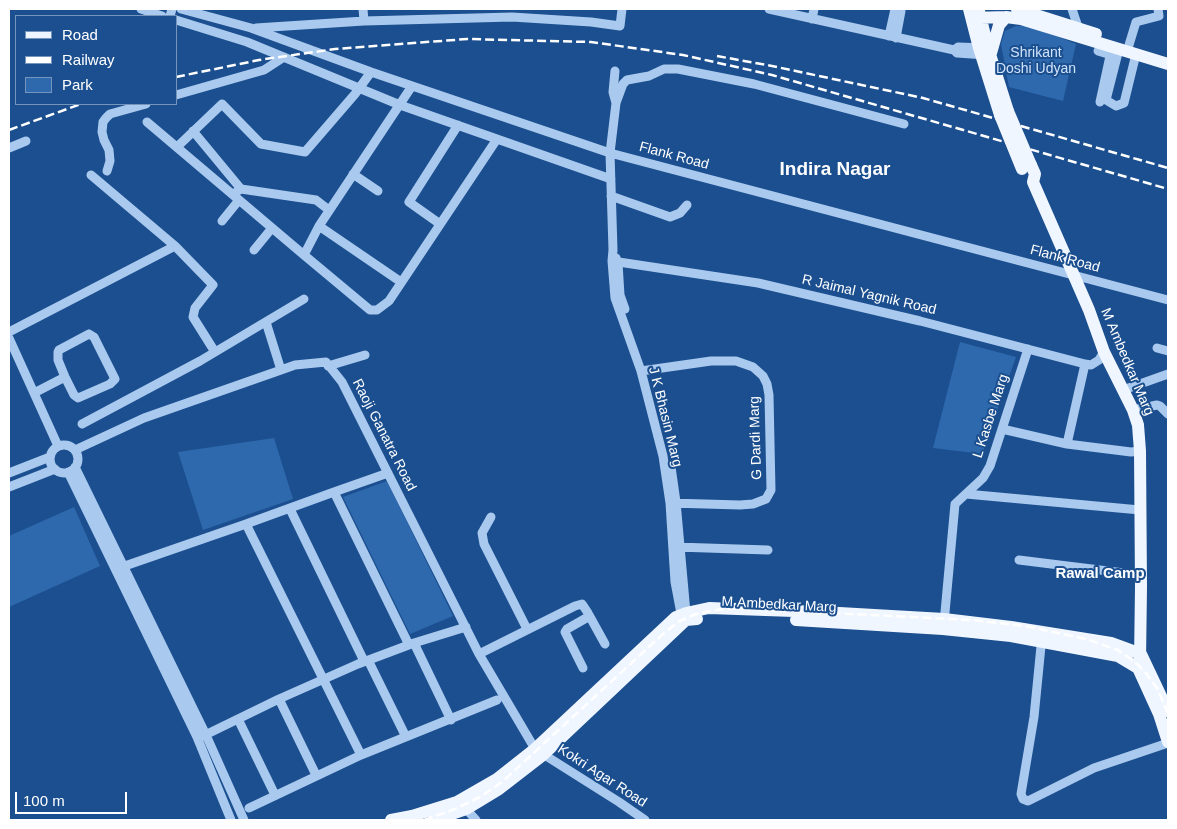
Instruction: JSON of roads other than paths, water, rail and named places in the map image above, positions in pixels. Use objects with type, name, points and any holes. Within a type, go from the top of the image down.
[{"type":"main road","points":[[1017,9],[1121,50],[1168,64]]},
{"type":"main road","points":[[975,13],[1021,19],[1077,32]]},
{"type":"main road","name":"M Ambedkar Marg","points":[[684,618],[761,618],[944,624],[1011,636],[1042,637],[1118,656],[1138,668],[1140,654],[1140,451],[1138,425],[1133,410],[1104,352],[1089,310],[1033,182],[1034,174],[1027,167],[1004,113],[975,13]]},
{"type":"main road","points":[[985,52],[1006,18]]},
{"type":"main road","points":[[1121,50],[1168,56]]},
{"type":"main road","points":[[434,820],[466,809],[499,789],[684,618]]},
{"type":"main road","points":[[1042,637],[1111,643],[1140,654],[1164,712],[1168,743]]},
{"type":"main road","points":[[1138,668],[1164,712]]},
{"type":"main road","points":[[391,820],[412,816],[457,802],[539,752]]},
{"type":"street","points":[[140,9],[152,11]]},
{"type":"street","name":"Flank Road","points":[[181,9],[251,28],[371,72],[610,153],[1168,300]]},
{"type":"street","points":[[363,9],[364,22]]},
{"type":"street","points":[[251,28],[512,17],[591,22],[620,26],[622,9]]},
{"type":"street","points":[[768,9],[954,50],[957,53],[985,52]]},
{"type":"street","points":[[812,19],[814,9]]},
{"type":"street","points":[[1072,9],[1077,32]]},
{"type":"street","points":[[1100,102],[1121,50],[1136,22],[1159,16],[1158,9]]},
{"type":"street","points":[[890,36],[896,10]]},
{"type":"street","points":[[178,21],[247,42],[400,105],[611,179]]},
{"type":"street","points":[[1121,50],[1124,103],[1116,106],[1106,100],[1121,50]]},
{"type":"street","points":[[1098,51],[1121,50]]},
{"type":"street","points":[[178,94],[264,70],[284,57]]},
{"type":"street","points":[[616,103],[622,84],[627,80],[649,76],[664,69],[678,69],[754,84],[904,124]]},
{"type":"street","points":[[177,147],[222,104],[261,144],[305,152],[371,72]]},
{"type":"street","points":[[615,72],[613,92],[616,103]]},
{"type":"street","points":[[304,256],[318,226],[412,86]]},
{"type":"street","name":"J K Bhasin Marg","points":[[616,103],[610,153],[615,262],[621,307],[643,371],[673,503],[677,547],[675,582],[684,618]]},
{"type":"street","points":[[107,171],[110,161],[109,150],[102,132],[103,122],[110,114],[142,105]]},
{"type":"street","points":[[147,122],[238,194],[272,228],[370,310],[377,310],[389,301],[497,139]]},
{"type":"street","points":[[440,224],[409,202],[458,125]]},
{"type":"street","points":[[193,131],[238,194]]},
{"type":"street","points":[[9,148],[26,141]]},
{"type":"street","points":[[90,174],[175,246],[213,285],[195,308],[192,317],[216,352]]},
{"type":"street","points":[[353,174],[378,191]]},
{"type":"street","points":[[238,194],[316,200],[329,210]]},
{"type":"street","points":[[222,221],[238,194]]},
{"type":"street","points":[[611,196],[670,217],[680,213],[687,205]]},
{"type":"street","points":[[318,226],[402,282]]},
{"type":"street","points":[[254,250],[272,228]]},
{"type":"street","points":[[9,332],[175,246]]},
{"type":"street","name":"R Jaimal Yagnik Road","points":[[615,262],[758,283],[920,320],[1085,364]]},
{"type":"street","points":[[82,424],[216,352],[304,299]]},
{"type":"street","points":[[266,322],[281,370]]},
{"type":"street","points":[[92,335],[113,376],[114,382],[78,398],[74,395],[64,378],[58,360],[59,350],[85,336],[92,335]]},
{"type":"street","points":[[9,338],[58,446]]},
{"type":"street","points":[[1157,348],[1168,351]]},
{"type":"street","name":"L Kasbe Marg","points":[[944,624],[955,504],[983,478],[990,466],[1028,349]]},
{"type":"street","points":[[1067,444],[1085,364],[1091,364],[1099,360],[1104,352]]},
{"type":"street","points":[[75,450],[144,418],[281,370],[303,364],[326,362],[328,366],[365,355]]},
{"type":"street","name":"G Dardi Marg","points":[[643,371],[711,361],[736,361],[753,368],[763,376],[770,395],[771,490],[766,499],[753,504],[740,505],[673,503]]},
{"type":"street","name":"Raoji Ganatra Road","points":[[328,366],[342,382],[479,654],[539,752]]},
{"type":"street","points":[[1123,390],[1168,374]]},
{"type":"street","points":[[34,393],[64,378]]},
{"type":"street","points":[[1133,410],[1157,405],[1168,414]]},
{"type":"street","points":[[1002,429],[1067,444],[1131,452],[1140,451]]},
{"type":"street","points":[[67,445],[75,450],[78,458],[71,470],[59,472],[50,462],[54,449],[58,446],[67,445]]},
{"type":"street","points":[[9,473],[50,457]]},
{"type":"street","points":[[9,487],[55,469]]},
{"type":"street","points":[[71,470],[244,820]]},
{"type":"street","points":[[120,568],[388,473]]},
{"type":"street","points":[[334,492],[451,720]]},
{"type":"street","points":[[966,494],[1140,510]]},
{"type":"street","points":[[290,509],[406,737]]},
{"type":"street","points":[[491,517],[482,533],[484,544],[527,629]]},
{"type":"street","points":[[246,524],[361,755]]},
{"type":"street","points":[[677,547],[768,550]]},
{"type":"street","points":[[1019,560],[1140,575]]},
{"type":"street","points":[[479,654],[579,604],[584,605],[605,644]]},
{"type":"street","points":[[583,668],[565,632],[589,615]]},
{"type":"street","points":[[202,737],[323,679],[366,661],[466,626]]},
{"type":"street","points":[[1042,637],[1034,717],[1021,794],[1023,799],[1028,800],[1094,768],[1168,743]]},
{"type":"street","points":[[278,699],[316,775]]},
{"type":"street","points":[[249,808],[361,755],[451,720],[496,700]]},
{"type":"street","points":[[238,719],[275,796]]},
{"type":"street","points":[[202,737],[231,820]]},
{"type":"street","name":"Kokri Agar Road","points":[[539,752],[645,820]]},
{"type":"street","points":[[466,809],[476,820]]},
{"type":"railway","points":[[178,77],[259,60],[335,49],[467,39],[591,42],[683,55],[772,75],[1168,189]]},
{"type":"railway","points":[[717,56],[923,98],[1168,168]]},
{"type":"railway","points":[[9,130],[78,105]]},
{"type":"railway","points":[[424,820],[455,809],[480,797],[502,782],[662,635],[678,622],[693,615],[709,611],[732,608],[972,620],[1026,626],[1086,639],[1118,650],[1135,662],[1157,688],[1168,714]]},
{"type":"district","name":"Indira Nagar","points":[[835,170]]},
{"type":"district","name":"Rawal Camp","points":[[1100,574]]},
{"type":"park label","name":"Shrikant Doshi Udyan","points":[[1036,62]]}]
